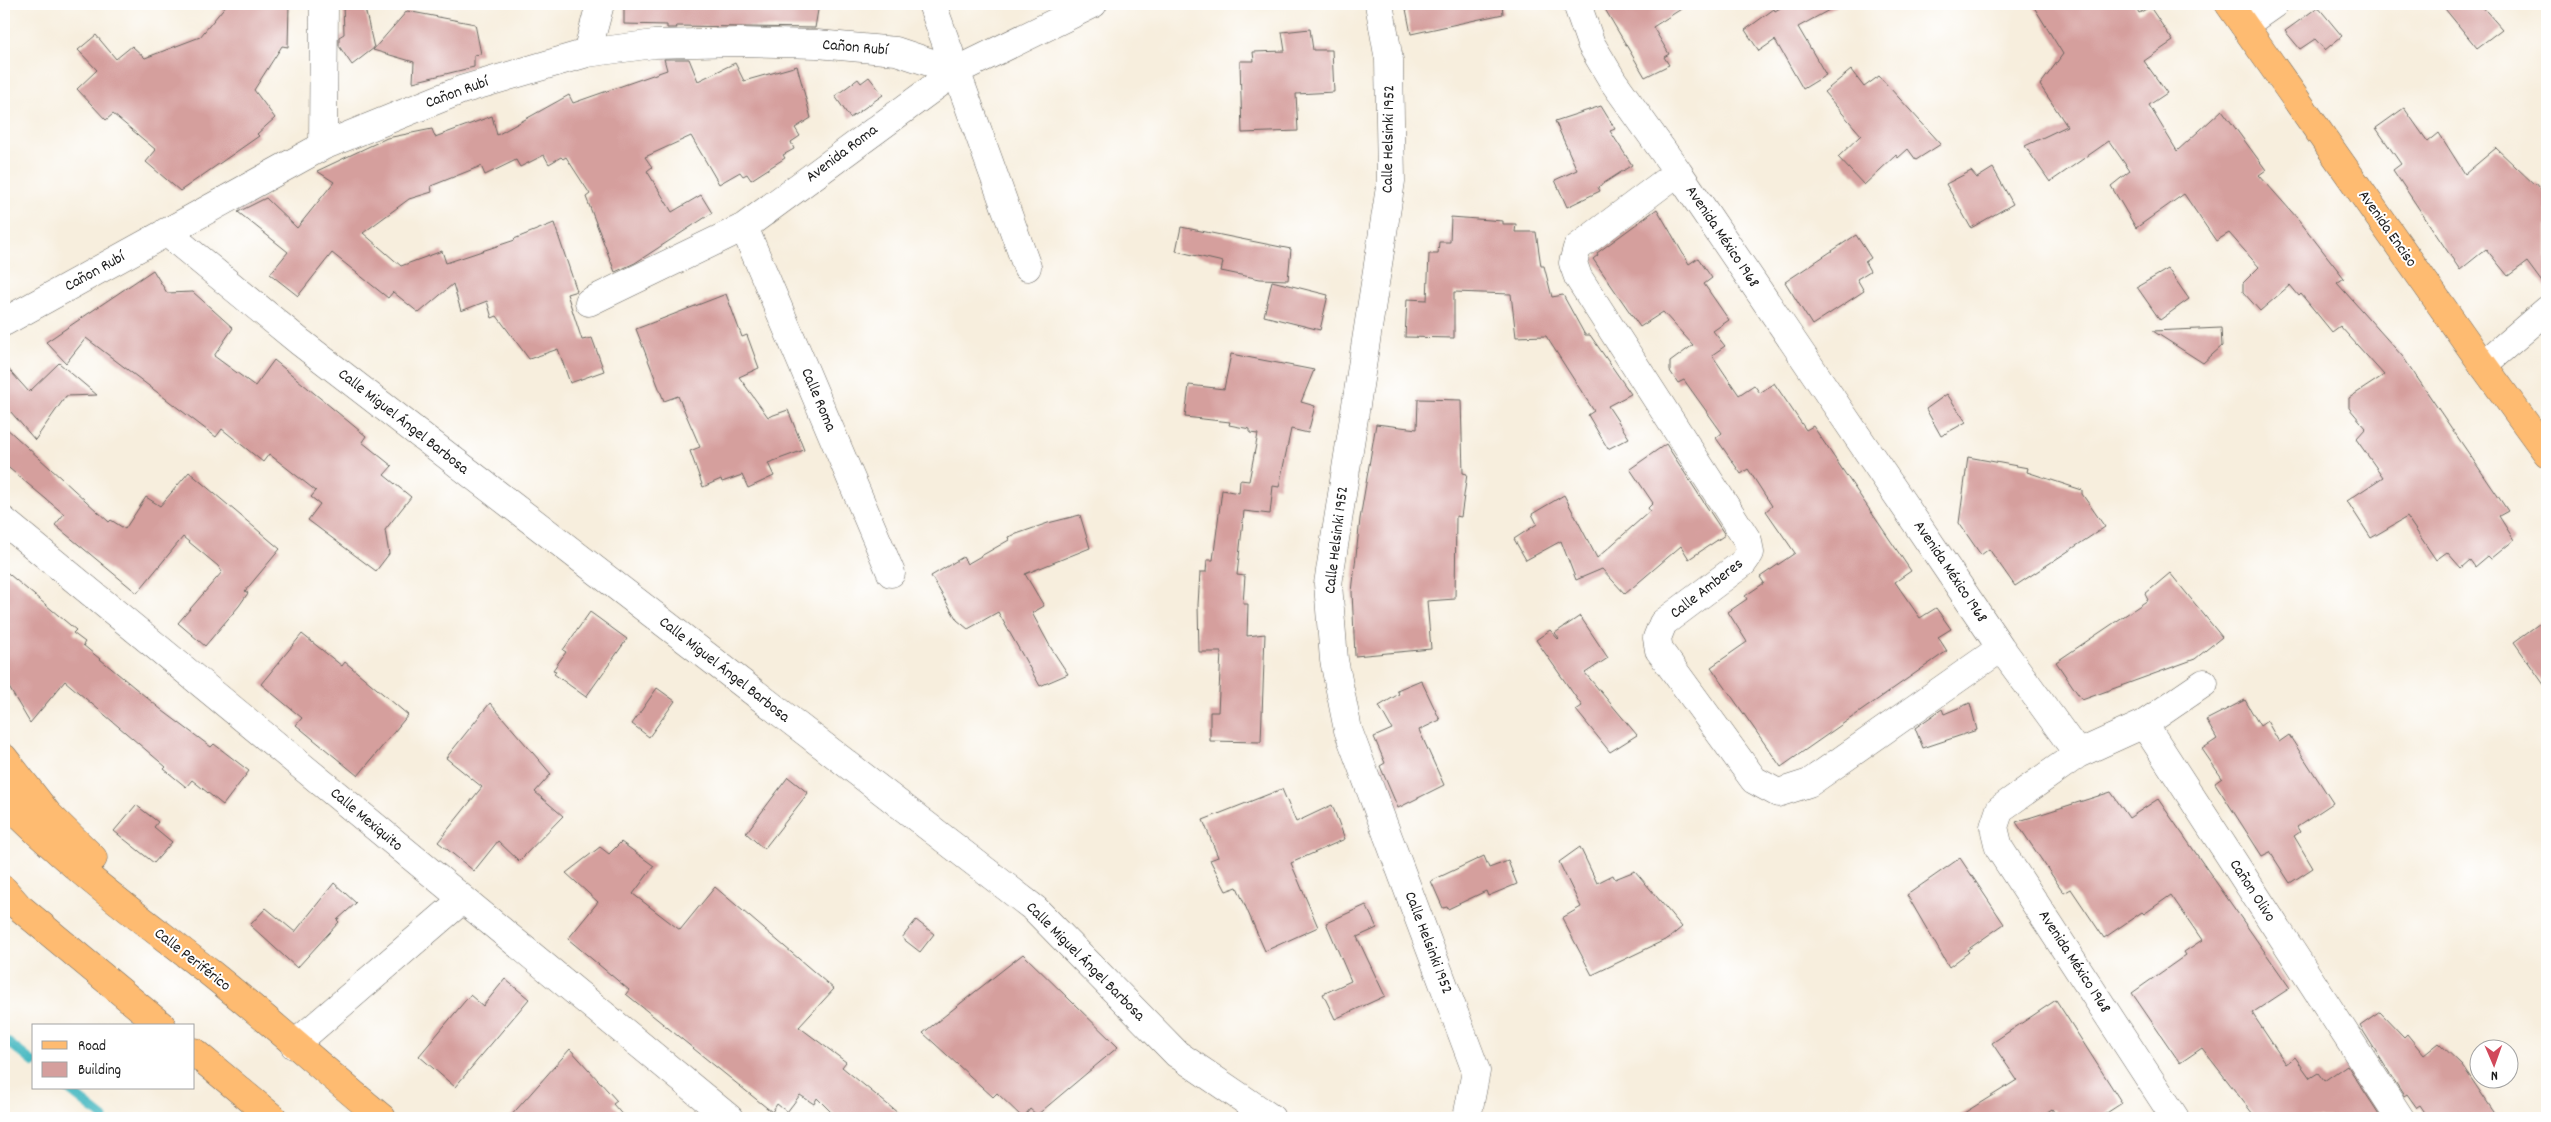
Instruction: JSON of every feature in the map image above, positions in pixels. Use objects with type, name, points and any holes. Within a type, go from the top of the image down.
[{"type":"main road","name":"Avenida Enciso","points":[[2236,14],[2547,453]]},
{"type":"main road","points":[[4,758],[47,813],[210,973]]},
{"type":"main road","name":"Calle Periférico","points":[[4,799],[25,821],[129,911],[210,973],[382,1118]]},
{"type":"main road","points":[[9,898],[160,1024]]},
{"type":"main road","points":[[195,1053],[274,1118]]},
{"type":"street","points":[[323,146],[324,4]]},
{"type":"street","points":[[588,53],[600,4]]},
{"type":"street","points":[[932,4],[1027,267]]},
{"type":"street","name":"Avenida Roma","points":[[589,302],[744,227],[956,71],[1093,4]]},
{"type":"street","name":"Calle Helsinki 1952","points":[[1379,4],[1389,60],[1391,181],[1328,584],[1334,660],[1348,730],[1476,1071],[1468,1117]]},
{"type":"street","name":"Avenida México 1968","points":[[1577,4],[1591,44],[1604,66],[2002,648],[2078,754],[2000,809],[1994,827],[1999,848],[2167,1116]]},
{"type":"street","points":[[2236,14],[2274,4]]},
{"type":"street","name":"Cañon Rubí","points":[[4,322],[323,146],[461,90],[588,53],[654,44],[739,42],[817,44],[896,51],[956,71]]},
{"type":"street","name":"Calle Amberes","points":[[1678,172],[1577,248],[1572,263],[1578,277],[1748,541],[1750,553],[1743,563],[1663,623],[1657,638],[1659,650],[1754,780],[1778,794],[1809,783],[2002,648]]},
{"type":"street","name":"Calle Roma","points":[[744,227],[891,573]]},
{"type":"street","name":"Calle Miguel Ángel Barbosa","points":[[166,232],[300,342],[1035,909],[1177,1054],[1271,1118]]},
{"type":"street","points":[[2483,365],[2547,310]]},
{"type":"street","name":"Calle Mexiquito","points":[[4,521],[729,1118]]},
{"type":"street","points":[[2078,754],[2144,724],[2204,683]]},
{"type":"street","name":"Cañon Olivo","points":[[2144,724],[2400,1118]]},
{"type":"street","points":[[294,1045],[462,900]]},
{"type":"building","points":[[227,4],[289,4],[288,47],[282,46],[254,90],[275,118],[257,134],[259,136],[180,191],[146,162],[156,150],[113,114],[106,120],[77,89],[97,70],[78,50],[96,35],[116,59],[132,46],[145,58],[200,37]]},
{"type":"building","points":[[343,4],[364,4],[374,48],[352,65],[339,46],[339,37],[344,34]]},
{"type":"building","points":[[624,4],[819,4],[815,28],[676,26],[677,28],[667,28],[667,25],[624,24]]},
{"type":"building","points":[[1405,4],[1502,4],[1503,14],[1411,34]]},
{"type":"building","points":[[1602,4],[1689,4],[1653,27],[1669,54],[1664,57],[1669,65],[1645,77]]},
{"type":"building","points":[[1787,4],[1840,4],[1798,27],[1826,75],[1803,89],[1775,40],[1759,51],[1745,30],[1774,9],[1775,11]]},
{"type":"building","points":[[2032,4],[2134,4],[2139,13],[2150,7],[2173,41],[2144,61],[2167,93],[2149,105],[2177,151],[2222,110],[2266,170],[2259,175],[2298,219],[2344,278],[2337,283],[2403,357],[2508,511],[2499,516],[2514,540],[2491,559],[2488,556],[2475,567],[2470,560],[2461,568],[2447,552],[2436,560],[2407,517],[2371,538],[2347,501],[2383,477],[2356,439],[2366,428],[2349,408],[2349,398],[2384,375],[2340,326],[2332,332],[2301,294],[2299,296],[2290,285],[2260,311],[2243,292],[2243,283],[2259,267],[2229,233],[2216,241],[2184,194],[2136,228],[2111,186],[2130,171],[2109,141],[2050,182],[2025,146],[2067,126],[2040,85],[2063,54]]},
{"type":"building","points":[[2441,4],[2480,4],[2502,29],[2477,48]]},
{"type":"building","points":[[2318,7],[2342,36],[2325,50],[2315,39],[2300,49],[2285,31]]},
{"type":"building","points":[[407,11],[475,24],[481,54],[474,55],[474,67],[413,82],[414,62],[373,50]]},
{"type":"building","points":[[1310,29],[1313,50],[1332,50],[1334,92],[1296,94],[1298,131],[1242,133],[1240,61],[1254,61],[1253,52],[1285,51],[1282,32]]},
{"type":"building","points":[[664,59],[689,59],[698,81],[735,63],[744,81],[797,66],[811,118],[795,128],[800,136],[791,142],[794,149],[783,155],[785,158],[751,180],[747,174],[743,176],[740,172],[719,184],[691,136],[645,157],[652,167],[647,171],[672,212],[701,195],[712,213],[635,263],[615,272],[586,197],[590,194],[566,157],[563,159],[561,157],[549,164],[544,155],[520,167],[516,160],[485,175],[481,166],[431,186],[432,192],[409,199],[363,233],[401,266],[442,251],[446,263],[515,240],[554,223],[577,291],[567,294],[582,340],[592,338],[604,371],[570,383],[558,349],[529,359],[497,316],[492,318],[487,301],[461,311],[453,284],[419,313],[393,292],[388,298],[332,253],[298,296],[270,274],[288,252],[238,212],[266,198],[297,228],[334,182],[317,171],[387,138],[432,129],[435,137],[492,116],[497,135],[569,95],[573,103],[667,70]]},
{"type":"building","points":[[1851,70],[1864,87],[1879,76],[1941,144],[1916,160],[1908,149],[1898,158],[1896,155],[1864,185],[1838,157],[1861,135],[1824,92]]},
{"type":"building","points":[[869,77],[883,95],[850,118],[835,96],[858,79],[861,83]]},
{"type":"building","points":[[1601,106],[1615,129],[1610,131],[1632,165],[1598,187],[1600,191],[1567,207],[1555,180],[1577,170],[1555,121]]},
{"type":"building","points":[[2404,108],[2428,142],[2439,133],[2465,174],[2496,148],[2535,185],[2536,183],[2547,197],[2547,289],[2527,262],[2508,276],[2486,249],[2460,270],[2393,170],[2401,164],[2376,128]]},
{"type":"building","points":[[1993,168],[2013,204],[1971,228],[1946,184],[1971,171],[1977,178]]},
{"type":"building","points":[[1657,209],[1689,264],[1698,258],[1712,278],[1704,284],[1729,320],[1713,331],[1725,346],[1712,355],[1739,395],[1754,385],[1760,393],[1774,383],[1806,430],[1813,426],[1911,571],[1895,582],[1920,618],[1936,608],[1951,629],[1938,637],[1947,651],[1781,767],[1711,667],[1747,642],[1728,612],[1747,599],[1745,596],[1764,583],[1760,577],[1795,553],[1766,511],[1772,506],[1748,469],[1741,474],[1716,438],[1722,433],[1684,380],[1678,383],[1670,371],[1670,362],[1693,345],[1663,312],[1640,327],[1593,259],[1598,255],[1597,253]]},
{"type":"building","points":[[1451,217],[1503,221],[1503,224],[1516,224],[1515,232],[1536,232],[1541,266],[1544,266],[1552,297],[1563,295],[1585,335],[1590,335],[1631,394],[1608,406],[1629,438],[1608,449],[1588,415],[1594,411],[1546,336],[1516,337],[1511,294],[1454,292],[1454,338],[1405,337],[1407,299],[1427,300],[1429,254],[1438,254],[1439,242],[1450,242]]},
{"type":"building","points":[[1181,227],[1291,249],[1288,280],[1260,279],[1221,271],[1223,262],[1176,251]]},
{"type":"building","points":[[1856,235],[1871,258],[1865,262],[1870,271],[1857,279],[1864,291],[1812,325],[1785,282]]},
{"type":"building","points":[[2168,269],[2189,299],[2160,320],[2137,287]]},
{"type":"building","points":[[153,270],[167,293],[193,292],[233,328],[214,356],[255,386],[274,360],[366,436],[362,442],[392,466],[384,475],[411,497],[385,530],[389,554],[376,571],[308,520],[320,504],[311,497],[316,491],[269,454],[263,462],[222,429],[216,437],[86,338],[66,363],[46,342]]},
{"type":"building","points":[[1272,281],[1328,295],[1320,330],[1264,316]]},
{"type":"building","points":[[726,294],[742,337],[747,335],[759,368],[739,377],[768,417],[788,410],[804,450],[768,463],[774,476],[748,488],[742,475],[722,482],[721,479],[703,487],[690,451],[700,447],[678,396],[664,401],[636,329]]},
{"type":"building","points":[[2221,328],[2222,346],[2203,363],[2153,331]]},
{"type":"building","points":[[1231,354],[1314,370],[1301,402],[1315,406],[1308,433],[1291,429],[1279,487],[1273,486],[1270,514],[1244,511],[1237,575],[1245,576],[1243,604],[1248,604],[1247,636],[1265,634],[1261,742],[1210,741],[1210,712],[1218,712],[1221,652],[1199,652],[1198,605],[1200,572],[1206,572],[1207,560],[1213,560],[1222,490],[1239,493],[1240,480],[1249,481],[1258,434],[1250,433],[1250,429],[1229,425],[1230,422],[1185,417],[1189,385],[1224,389]]},
{"type":"building","points":[[59,363],[97,395],[66,396],[35,440],[4,404],[4,364],[29,392]]},
{"type":"building","points":[[1947,394],[1966,422],[1941,436],[1926,409]]},
{"type":"building","points":[[1418,399],[1461,400],[1463,473],[1467,474],[1461,517],[1456,516],[1455,599],[1427,601],[1431,649],[1355,656],[1352,592],[1360,519],[1376,424],[1417,429]]},
{"type":"building","points":[[4,426],[109,522],[111,520],[125,529],[146,497],[160,506],[189,472],[280,549],[245,591],[248,593],[239,606],[205,646],[178,623],[222,572],[218,566],[183,537],[137,593],[55,525],[64,514],[4,464]]},
{"type":"building","points":[[1666,444],[1725,535],[1689,559],[1681,546],[1625,594],[1602,569],[1576,580],[1561,541],[1526,560],[1514,539],[1537,524],[1532,514],[1564,495],[1597,558],[1650,511],[1648,508],[1653,503],[1630,469]]},
{"type":"building","points":[[1968,457],[2028,468],[2027,472],[2082,490],[2082,494],[2105,527],[2015,586],[1989,549],[1981,555],[1959,523]]},
{"type":"building","points":[[1080,515],[1090,548],[1025,574],[1044,606],[1032,613],[1068,674],[1040,686],[998,612],[968,629],[957,620],[931,576],[963,557],[967,564],[1009,540],[1008,537],[1048,523]]},
{"type":"building","points":[[4,570],[76,630],[73,633],[85,642],[83,645],[163,711],[211,747],[214,744],[249,771],[223,805],[192,780],[186,787],[164,769],[166,767],[65,681],[30,723],[4,679]]},
{"type":"building","points":[[2170,573],[2222,637],[2195,659],[2082,700],[2056,662],[2148,600],[2145,594]]},
{"type":"building","points":[[590,612],[627,639],[586,697],[554,674],[556,671],[553,670],[566,652],[563,650]]},
{"type":"building","points":[[1580,616],[1608,658],[1585,673],[1637,735],[1610,752],[1576,710],[1582,706],[1536,640],[1550,630],[1558,639],[1555,633]]},
{"type":"building","points":[[2547,618],[2547,689],[2514,642]]},
{"type":"building","points":[[302,634],[342,666],[345,662],[408,715],[358,776],[296,725],[302,718],[261,684]]},
{"type":"building","points":[[1421,680],[1440,720],[1419,730],[1444,785],[1398,808],[1380,766],[1385,763],[1374,737],[1392,729],[1379,706],[1399,694],[1397,690]]},
{"type":"building","points":[[657,688],[675,701],[649,737],[632,724]]},
{"type":"building","points":[[2245,700],[2260,726],[2267,721],[2279,742],[2289,735],[2333,803],[2297,827],[2300,832],[2294,836],[2313,868],[2290,883],[2270,852],[2262,856],[2215,783],[2222,778],[2202,749],[2217,739],[2206,720]]},
{"type":"building","points":[[490,703],[551,774],[535,792],[563,816],[519,861],[498,841],[474,871],[438,842],[482,787],[446,758]]},
{"type":"building","points":[[1970,703],[1977,730],[1923,748],[1915,728],[1942,709],[1944,714]]},
{"type":"building","points":[[788,777],[808,793],[764,849],[746,833]]},
{"type":"building","points":[[1282,789],[1296,822],[1332,805],[1345,839],[1291,863],[1318,927],[1265,951],[1237,887],[1226,891],[1210,860],[1218,857],[1203,820]]},
{"type":"building","points":[[2111,792],[2129,818],[2158,799],[2290,988],[2252,1013],[2286,1064],[2295,1057],[2310,1078],[2318,1073],[2324,1081],[2347,1065],[2379,1114],[2372,1118],[2256,1118],[2202,1048],[2180,1063],[2132,993],[2186,955],[2184,952],[2202,940],[2171,895],[2104,938],[2071,889],[2064,893],[2016,822]]},
{"type":"building","points":[[136,805],[158,822],[154,827],[172,842],[154,863],[114,831]]},
{"type":"building","points":[[621,842],[654,866],[633,894],[680,930],[715,887],[834,989],[799,1027],[846,1062],[842,1067],[904,1118],[837,1118],[817,1098],[814,1104],[800,1095],[787,1112],[777,1104],[772,1112],[626,994],[629,990],[568,939],[598,902],[566,873],[600,847],[609,854]]},
{"type":"building","points":[[1580,847],[1597,883],[1613,875],[1615,879],[1635,871],[1682,927],[1669,938],[1592,975],[1562,918],[1581,907],[1559,862]]},
{"type":"building","points":[[1484,856],[1489,868],[1508,861],[1517,884],[1488,896],[1486,891],[1448,909],[1447,907],[1443,908],[1431,881]]},
{"type":"building","points":[[1960,858],[2004,924],[1967,950],[1969,952],[1949,967],[1907,895]]},
{"type":"building","points":[[334,883],[356,903],[337,920],[339,922],[297,968],[250,925],[266,908],[295,932]]},
{"type":"building","points":[[1366,905],[1377,928],[1357,937],[1385,996],[1335,1019],[1323,994],[1351,981],[1326,923]]},
{"type":"building","points":[[916,920],[934,934],[920,952],[902,938]]},
{"type":"building","points":[[1023,954],[1118,1047],[1037,1115],[1030,1109],[1023,1118],[997,1093],[993,1097],[923,1033]]},
{"type":"building","points":[[505,979],[529,999],[455,1087],[419,1056],[470,995],[483,1006]]},
{"type":"building","points":[[2056,1000],[2122,1103],[2099,1118],[2058,1118],[2052,1109],[2038,1118],[1956,1118],[2017,1080],[1992,1043]]},
{"type":"building","points":[[2380,1012],[2404,1037],[2407,1034],[2424,1055],[2439,1043],[2462,1065],[2468,1074],[2468,1090],[2479,1090],[2498,1118],[2428,1118],[2420,1106],[2417,1108],[2407,1094],[2404,1096],[2360,1026]]},
{"type":"building","points":[[570,1049],[617,1101],[613,1104],[625,1118],[509,1118]]},
{"type":"waterway","points":[[4,1039],[32,1061]]},
{"type":"waterway","points":[[69,1090],[104,1118]]}]
